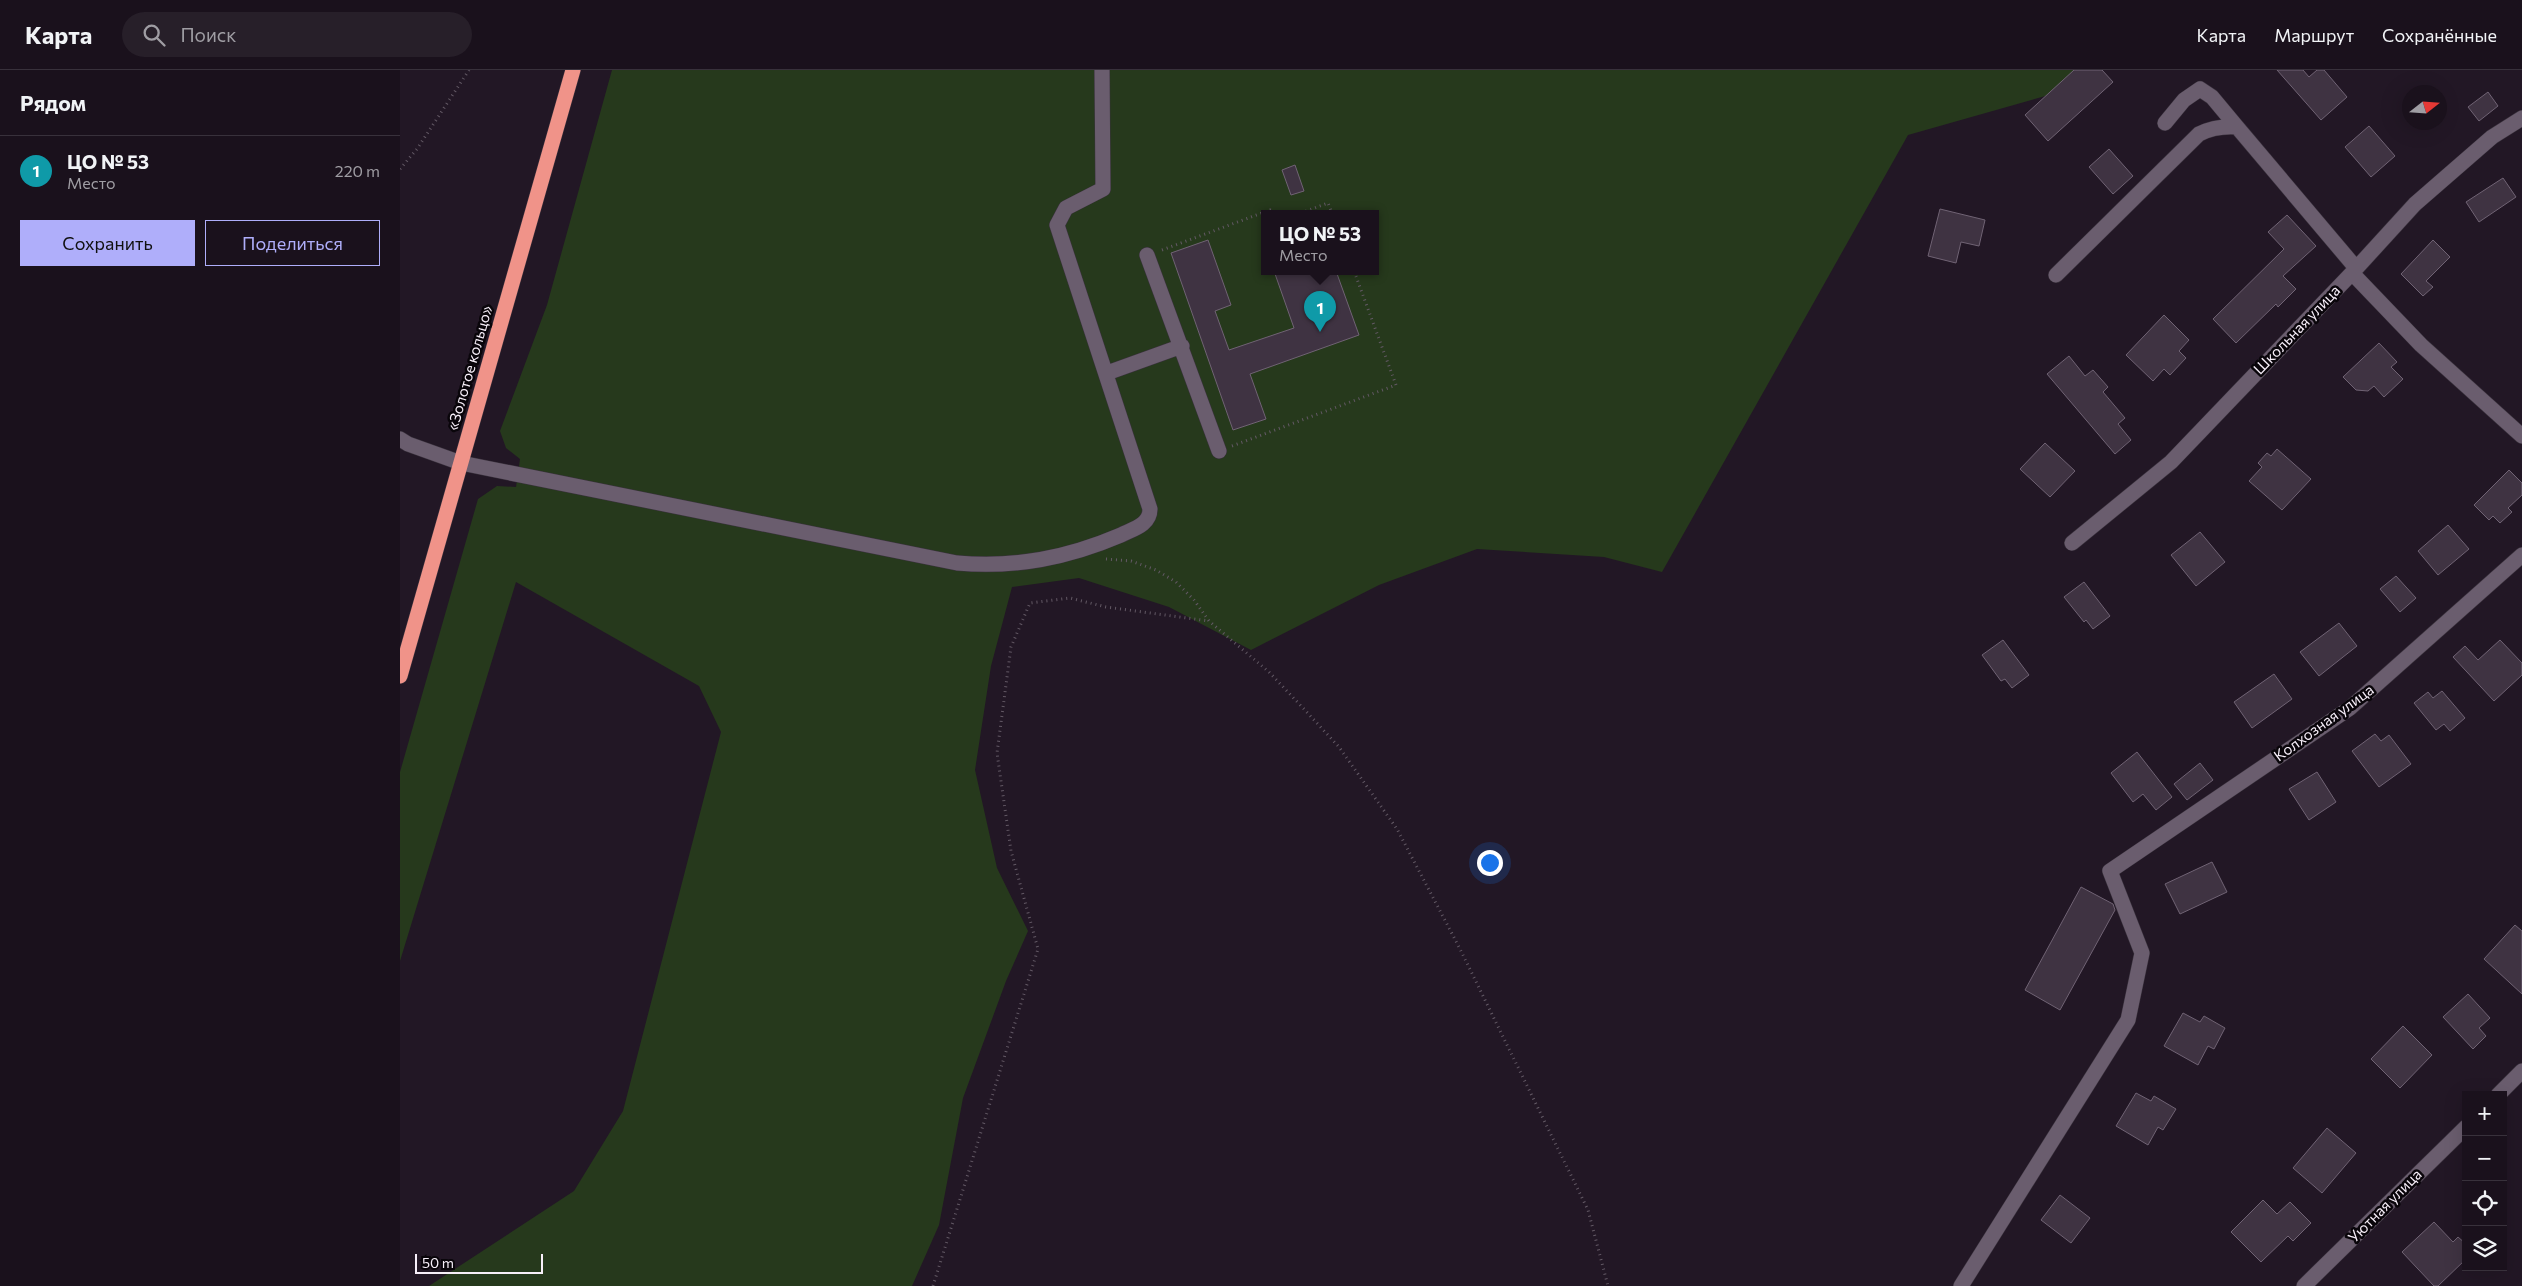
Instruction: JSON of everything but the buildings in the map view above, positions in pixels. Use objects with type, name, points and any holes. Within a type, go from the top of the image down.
[{"type":"highway","name":"«Золотое кольцо»","points":[[400,676],[573,70]]},
{"type":"street","points":[[403,442],[461,463],[958,563],[1002,565],[1040,561],[1091,548],[1140,526],[1148,518],[1150,509],[1057,225],[1066,208],[1103,189],[1102,70]]},
{"type":"street","points":[[2165,123],[2184,100],[2200,88],[2212,97],[2354,271],[2421,345],[2522,436]]},
{"type":"street","name":"Школьная улица","points":[[2072,543],[2171,462],[2354,271],[2415,204],[2492,137],[2522,118]]},
{"type":"street","points":[[2056,275],[2199,134],[2212,129],[2237,127]]},
{"type":"street","points":[[1147,255],[1219,451]]},
{"type":"street","points":[[1107,373],[1182,346]]},
{"type":"street","name":"Колхозная улица","points":[[1961,1286],[2128,1020],[2142,953],[2110,871],[2350,708],[2522,555]]},
{"type":"street","points":[[2502,1091],[2522,1071]]},
{"type":"street","name":"Уютная улица","points":[[2304,1286],[2462,1131]]},
{"type":"path","points":[[400,170],[439,118],[469,70]]},
{"type":"path","points":[[1309,210],[1328,203],[1331,210]]},
{"type":"path","points":[[1147,255],[1261,213]]},
{"type":"path","points":[[1219,451],[1396,385],[1355,275]]},
{"type":"path","points":[[1096,558],[1132,561],[1156,570],[1185,591],[1209,622],[1269,672],[1338,747],[1397,829],[1459,947],[1588,1210],[1608,1286]]},
{"type":"path","points":[[933,1286],[1038,949],[1011,852],[997,753],[1011,648],[1018,630],[1030,603],[1070,598],[1106,607],[1209,622]]},
{"type":"green space","points":[[612,70],[2093,70],[2105,79],[1908,135],[1662,572],[1604,557],[1477,549],[1379,585],[1251,650],[1169,607],[1079,578],[1012,587],[991,666],[975,770],[997,868],[1028,931],[1006,981],[963,1098],[939,1225],[912,1286],[429,1286],[574,1191],[623,1111],[721,732],[699,686],[516,582],[400,961],[400,772],[478,499],[497,486],[516,487],[520,459],[506,448],[500,431],[547,305]]},
{"type":"place","name":"ЦО № 53","points":[[1320,332]]}]
